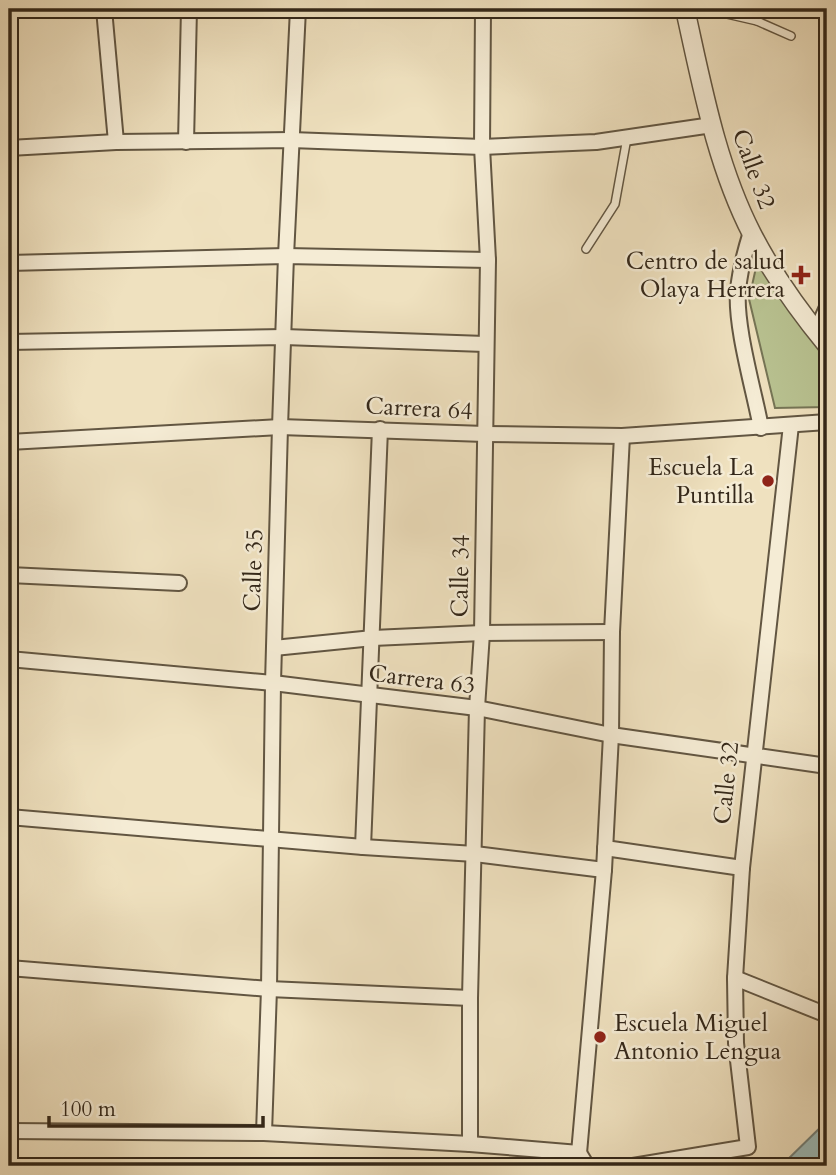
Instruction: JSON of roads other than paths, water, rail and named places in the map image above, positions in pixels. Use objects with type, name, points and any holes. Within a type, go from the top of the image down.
[{"type":"street","points":[[104,9],[116,142]]},
{"type":"street","points":[[186,142],[189,9]]},
{"type":"street","name":"Calle 35","points":[[264,1133],[280,427],[298,9]]},
{"type":"street","name":"Calle 34","points":[[470,1144],[470,998],[477,708],[482,633],[488,260],[482,147],[483,9]]},
{"type":"street","name":"Calle 32","points":[[685,9],[712,125],[751,232],[738,291],[738,314],[761,428]]},
{"type":"street","points":[[9,148],[116,142],[291,140],[482,147],[596,142],[712,125]]},
{"type":"street","points":[[751,232],[767,260],[822,338]]},
{"type":"street","points":[[9,262],[286,256],[488,260]]},
{"type":"street","points":[[822,338],[827,307]]},
{"type":"street","points":[[9,342],[284,337],[485,344]]},
{"type":"street","name":"Carrera 64","points":[[9,442],[280,427],[622,436],[827,422]]},
{"type":"street","name":"Calle 32","points":[[633,1166],[748,1147],[736,1043],[735,978],[742,869],[791,425]]},
{"type":"street","points":[[363,847],[380,429]]},
{"type":"street","points":[[587,1166],[579,1153],[604,870],[622,436]]},
{"type":"street","points":[[9,575],[179,583]]},
{"type":"street","points":[[274,648],[373,638],[482,633],[612,632]]},
{"type":"street","name":"Carrera 63","points":[[9,659],[273,683],[477,708],[611,735],[827,765]]},
{"type":"street","points":[[9,817],[272,840],[475,854],[604,870]]},
{"type":"street","points":[[605,848],[742,869]]},
{"type":"street","points":[[9,968],[269,989],[470,998]]},
{"type":"street","points":[[735,978],[827,1014]]},
{"type":"street","points":[[9,1131],[264,1133],[579,1153]]},
{"type":"lane","points":[[705,9],[757,21],[791,36]]},
{"type":"lane","points":[[757,9],[757,21]]},
{"type":"lane","points":[[586,249],[615,204],[627,138]]},
{"type":"water","points":[[827,1121],[827,1158],[819,1166],[781,1166]]},
{"type":"place","name":"Centro de salud Olaya Herrera","points":[[801,275]]},
{"type":"place","name":"Escuela La Puntilla","points":[[768,481]]},
{"type":"place","name":"Escuela Miguel Antonio Lengua","points":[[600,1037]]}]
